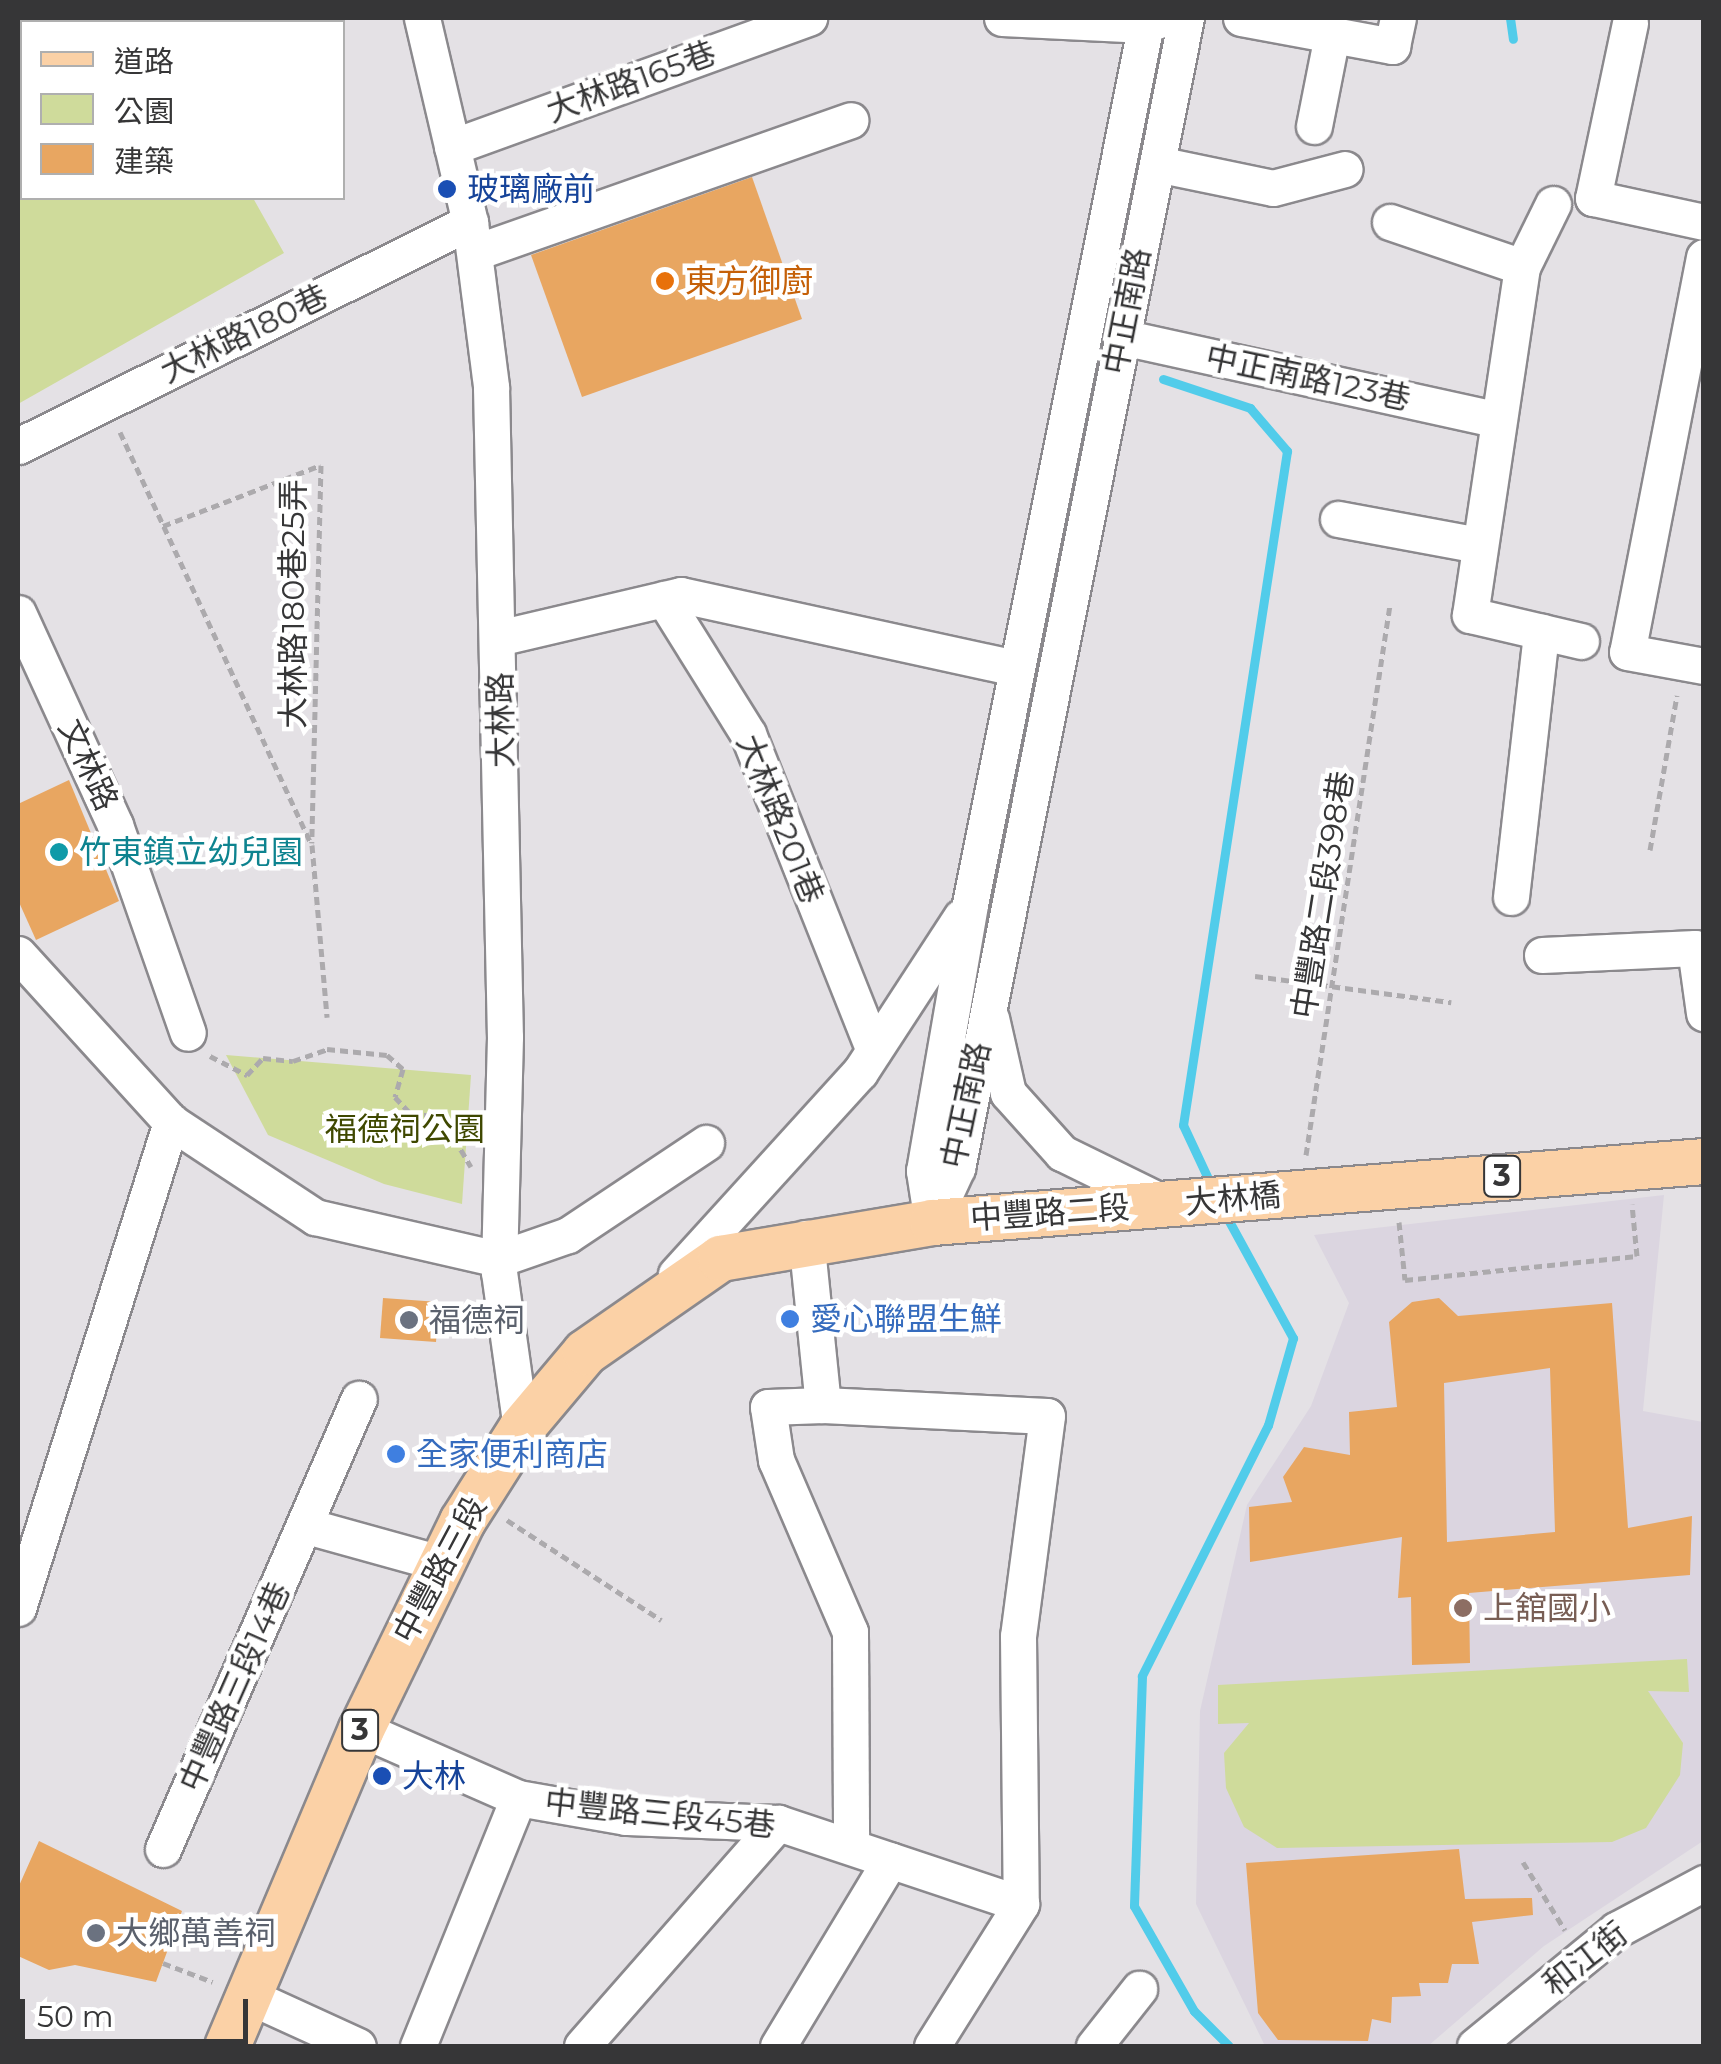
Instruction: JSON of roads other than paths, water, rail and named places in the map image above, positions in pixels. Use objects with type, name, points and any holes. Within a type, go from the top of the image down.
[{"type":"main road","name":"大林橋","points":[[1167,1204],[1704,1161]]},
{"type":"main road","name":"中豐路二段","points":[[932,1222],[1167,1204]]},
{"type":"main road","name":"中豐路三段","points":[[227,2046],[244,1994],[360,1729],[440,1564],[521,1428],[585,1352],[655,1297],[720,1258],[806,1238],[932,1222]]},
{"type":"street","name":"大林路","points":[[422,18],[473,237],[492,386],[498,638],[499,1259],[521,1428]]},
{"type":"street","name":"大林路165巷","points":[[452,148],[809,18]]},
{"type":"street","points":[[1002,18],[1150,19]]},
{"type":"street","name":"中正南路","points":[[932,1222],[956,1168],[1186,18]]},
{"type":"street","points":[[1241,18],[1332,35],[1395,32]]},
{"type":"street","name":"中正南路","points":[[932,1222],[924,1171],[970,904],[1150,19]]},
{"type":"street","points":[[1630,23],[1593,198],[1704,222]]},
{"type":"street","points":[[1314,126],[1332,35]]},
{"type":"street","name":"大林路180巷","points":[[18,446],[106,402],[473,237],[850,120]]},
{"type":"street","points":[[1157,164],[1273,188],[1345,169]]},
{"type":"street","points":[[1554,204],[1522,267],[1495,419],[1470,615],[1581,641]]},
{"type":"street","points":[[1390,222],[1522,267]]},
{"type":"street","points":[[1693,664],[1627,652],[1704,257]]},
{"type":"street","name":"中正南路123巷","points":[[1122,337],[1495,419]]},
{"type":"street","points":[[1338,519],[1478,545]]},
{"type":"street","points":[[498,638],[681,595],[1016,668]]},
{"type":"street","name":"大林路201巷","points":[[664,599],[748,734],[874,1050]]},
{"type":"street","name":"文林路","points":[[18,613],[115,825],[188,1034]]},
{"type":"street","points":[[1511,897],[1541,632]]},
{"type":"street","points":[[655,1297],[874,1050],[970,904]]},
{"type":"street","points":[[1542,955],[1695,948],[1704,1013]]},
{"type":"street","points":[[18,954],[171,1122],[315,1217],[499,1259],[568,1235],[706,1143]]},
{"type":"street","points":[[987,1002],[1008,1093],[1062,1153],[1167,1204]]},
{"type":"street","points":[[18,1608],[171,1122]]},
{"type":"street","points":[[806,1238],[822,1405]]},
{"type":"street","name":"中豐路三段14巷","points":[[163,1849],[308,1526],[359,1399]]},
{"type":"street","points":[[851,1846],[850,1632],[776,1460],[768,1406],[1047,1416],[1018,1636],[1020,1904],[932,2046]]},
{"type":"street","points":[[308,1526],[440,1564]]},
{"type":"street","name":"中豐路三段45巷","points":[[360,1729],[518,1798],[626,1817],[778,1823],[1020,1904]]},
{"type":"street","points":[[418,2046],[518,1798]]},
{"type":"street","points":[[582,2046],[778,1823]]},
{"type":"street","points":[[778,2046],[890,1860]]},
{"type":"street","name":"和江街","points":[[1475,2046],[1583,1958],[1704,1883]]},
{"type":"street","points":[[1094,2046],[1139,1989]]},
{"type":"street","points":[[244,1994],[358,2046]]},
{"type":"waterway","points":[[1510,18],[1513,39]]},
{"type":"waterway","points":[[1163,379],[1250,408],[1287,451],[1183,1125],[1213,1189]]},
{"type":"waterway","points":[[1224,1212],[1293,1338],[1268,1425],[1142,1676],[1134,1906],[1194,2011],[1229,2046]]},
{"type":"place","name":"玻璃廠前","points":[[447,189]]},
{"type":"place","name":"東方御廚","points":[[665,281]]},
{"type":"place","name":"竹東鎮立幼兒園","points":[[59,852]]},
{"type":"place","name":"愛心聯盟生鮮","points":[[790,1319]]},
{"type":"place","name":"福德祠","points":[[409,1320]]},
{"type":"place","name":"全家便利商店","points":[[396,1454]]},
{"type":"place","name":"上舘國小","points":[[1463,1608]]},
{"type":"place","name":"大林","points":[[382,1776]]},
{"type":"place","name":"大鄉萬善祠","points":[[96,1933]]},
{"type":"park label","name":"福德祠公園","points":[[405,1129]]}]
